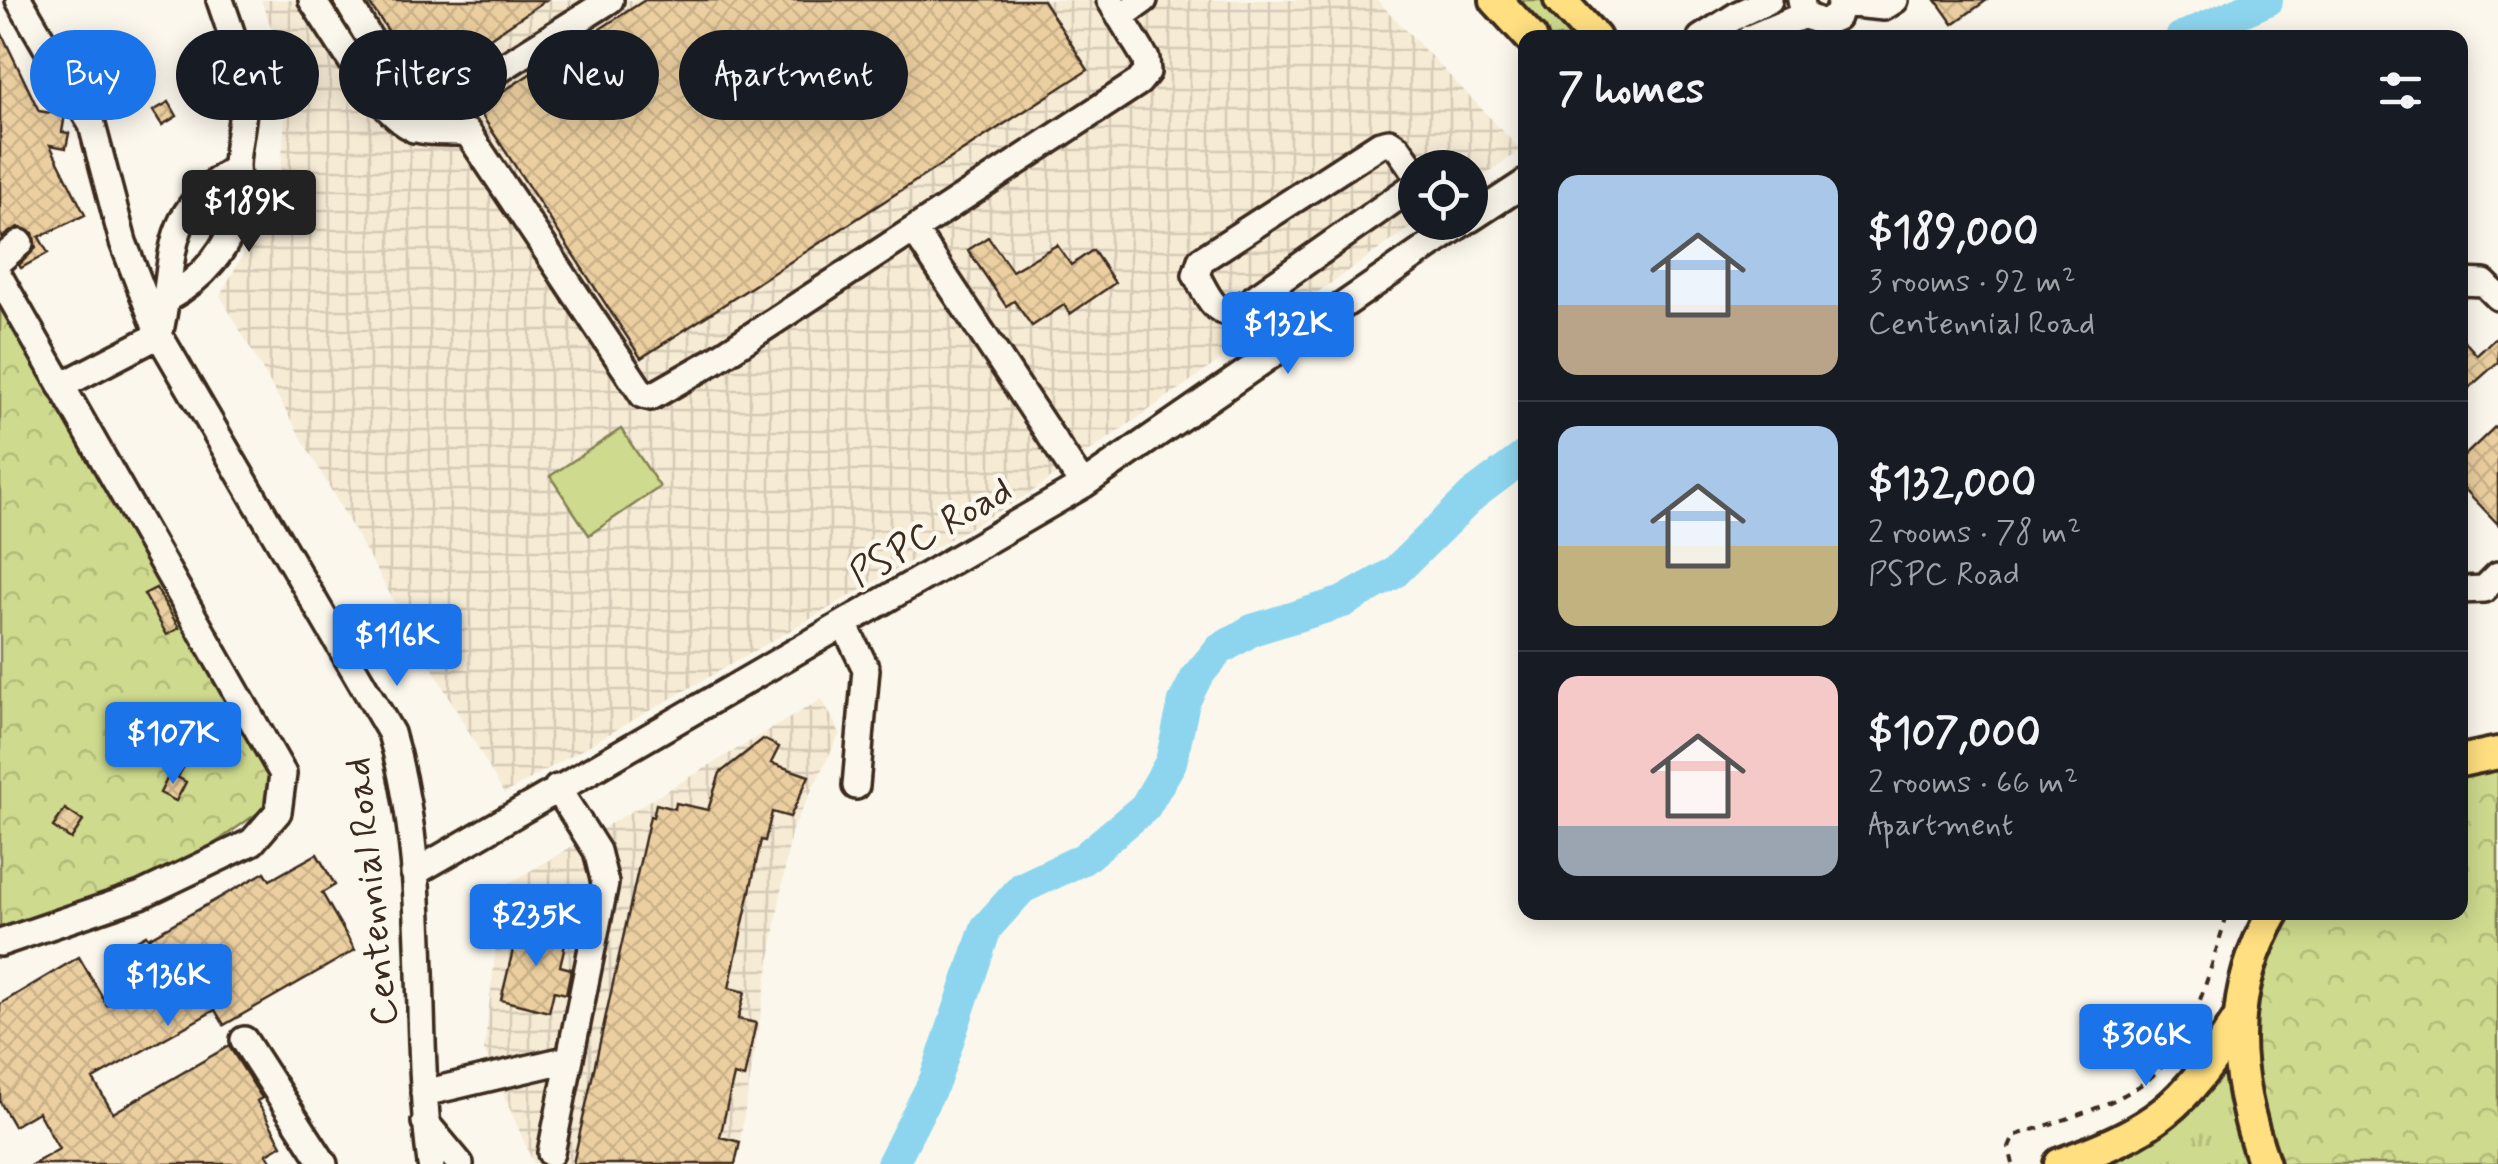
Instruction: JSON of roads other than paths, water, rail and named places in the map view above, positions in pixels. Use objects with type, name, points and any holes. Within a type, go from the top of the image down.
[{"type":"main road","points":[[1496,0],[1524,30]]},
{"type":"main road","points":[[1560,0],[1588,30]]},
{"type":"main road","points":[[2468,759],[2498,752]]},
{"type":"main road","points":[[2264,1164],[2240,1078],[2237,1021],[2260,936],[2269,920]]},
{"type":"main road","points":[[2060,1164],[2149,1126],[2186,1095],[2237,1021]]},
{"type":"street","name":"Centennial Road","points":[[18,0],[92,125],[123,242],[159,336],[391,734],[403,775],[414,874],[431,1164]]},
{"type":"street","points":[[168,298],[200,276],[223,247],[238,212],[240,188],[236,168],[244,94],[220,0]]},
{"type":"street","points":[[312,0],[339,39]]},
{"type":"street","points":[[347,0],[364,30]]},
{"type":"street","points":[[414,129],[494,72],[610,0]]},
{"type":"street","points":[[403,120],[414,129],[468,133],[643,394],[651,397],[662,394],[1140,82],[1147,72],[1146,59],[1115,8],[1144,0]]},
{"type":"street","points":[[1714,30],[1769,0]]},
{"type":"street","points":[[1763,30],[1802,7],[1816,23],[1837,17],[1842,2],[1884,6],[1895,0]]},
{"type":"street","points":[[1398,197],[1235,312],[1216,309],[1196,275],[1201,260],[1380,144],[1389,142],[1399,150]]},
{"type":"street","points":[[61,386],[159,336],[180,223],[194,198],[236,168]]},
{"type":"street","name":"PSPC Road","points":[[1488,206],[1518,188]]},
{"type":"street","points":[[914,230],[1083,486]]},
{"type":"street","name":"PSPC Road","points":[[414,874],[1083,486],[1436,240]]},
{"type":"street","points":[[0,278],[283,774],[278,812],[252,842],[141,895],[0,943]]},
{"type":"street","points":[[2468,283],[2484,284],[2498,297]]},
{"type":"street","points":[[1235,312],[1265,359]]},
{"type":"street","points":[[2468,590],[2484,589],[2498,575]]},
{"type":"street","points":[[844,624],[866,669],[856,786]]},
{"type":"street","points":[[552,1153],[605,884],[597,851],[558,788]]},
{"type":"street","points":[[244,1040],[324,1164]]},
{"type":"street","points":[[424,1094],[569,1059]]},
{"type":"street","points":[[426,1122],[460,1164]]},
{"type":"waterway","points":[[2199,30],[2267,0]]},
{"type":"waterway","points":[[892,1164],[935,1080],[986,928],[1022,888],[1083,859],[1145,807],[1171,762],[1184,702],[1197,676],[1219,650],[1252,630],[1343,602],[1394,573],[1473,495],[1518,461]]}]
